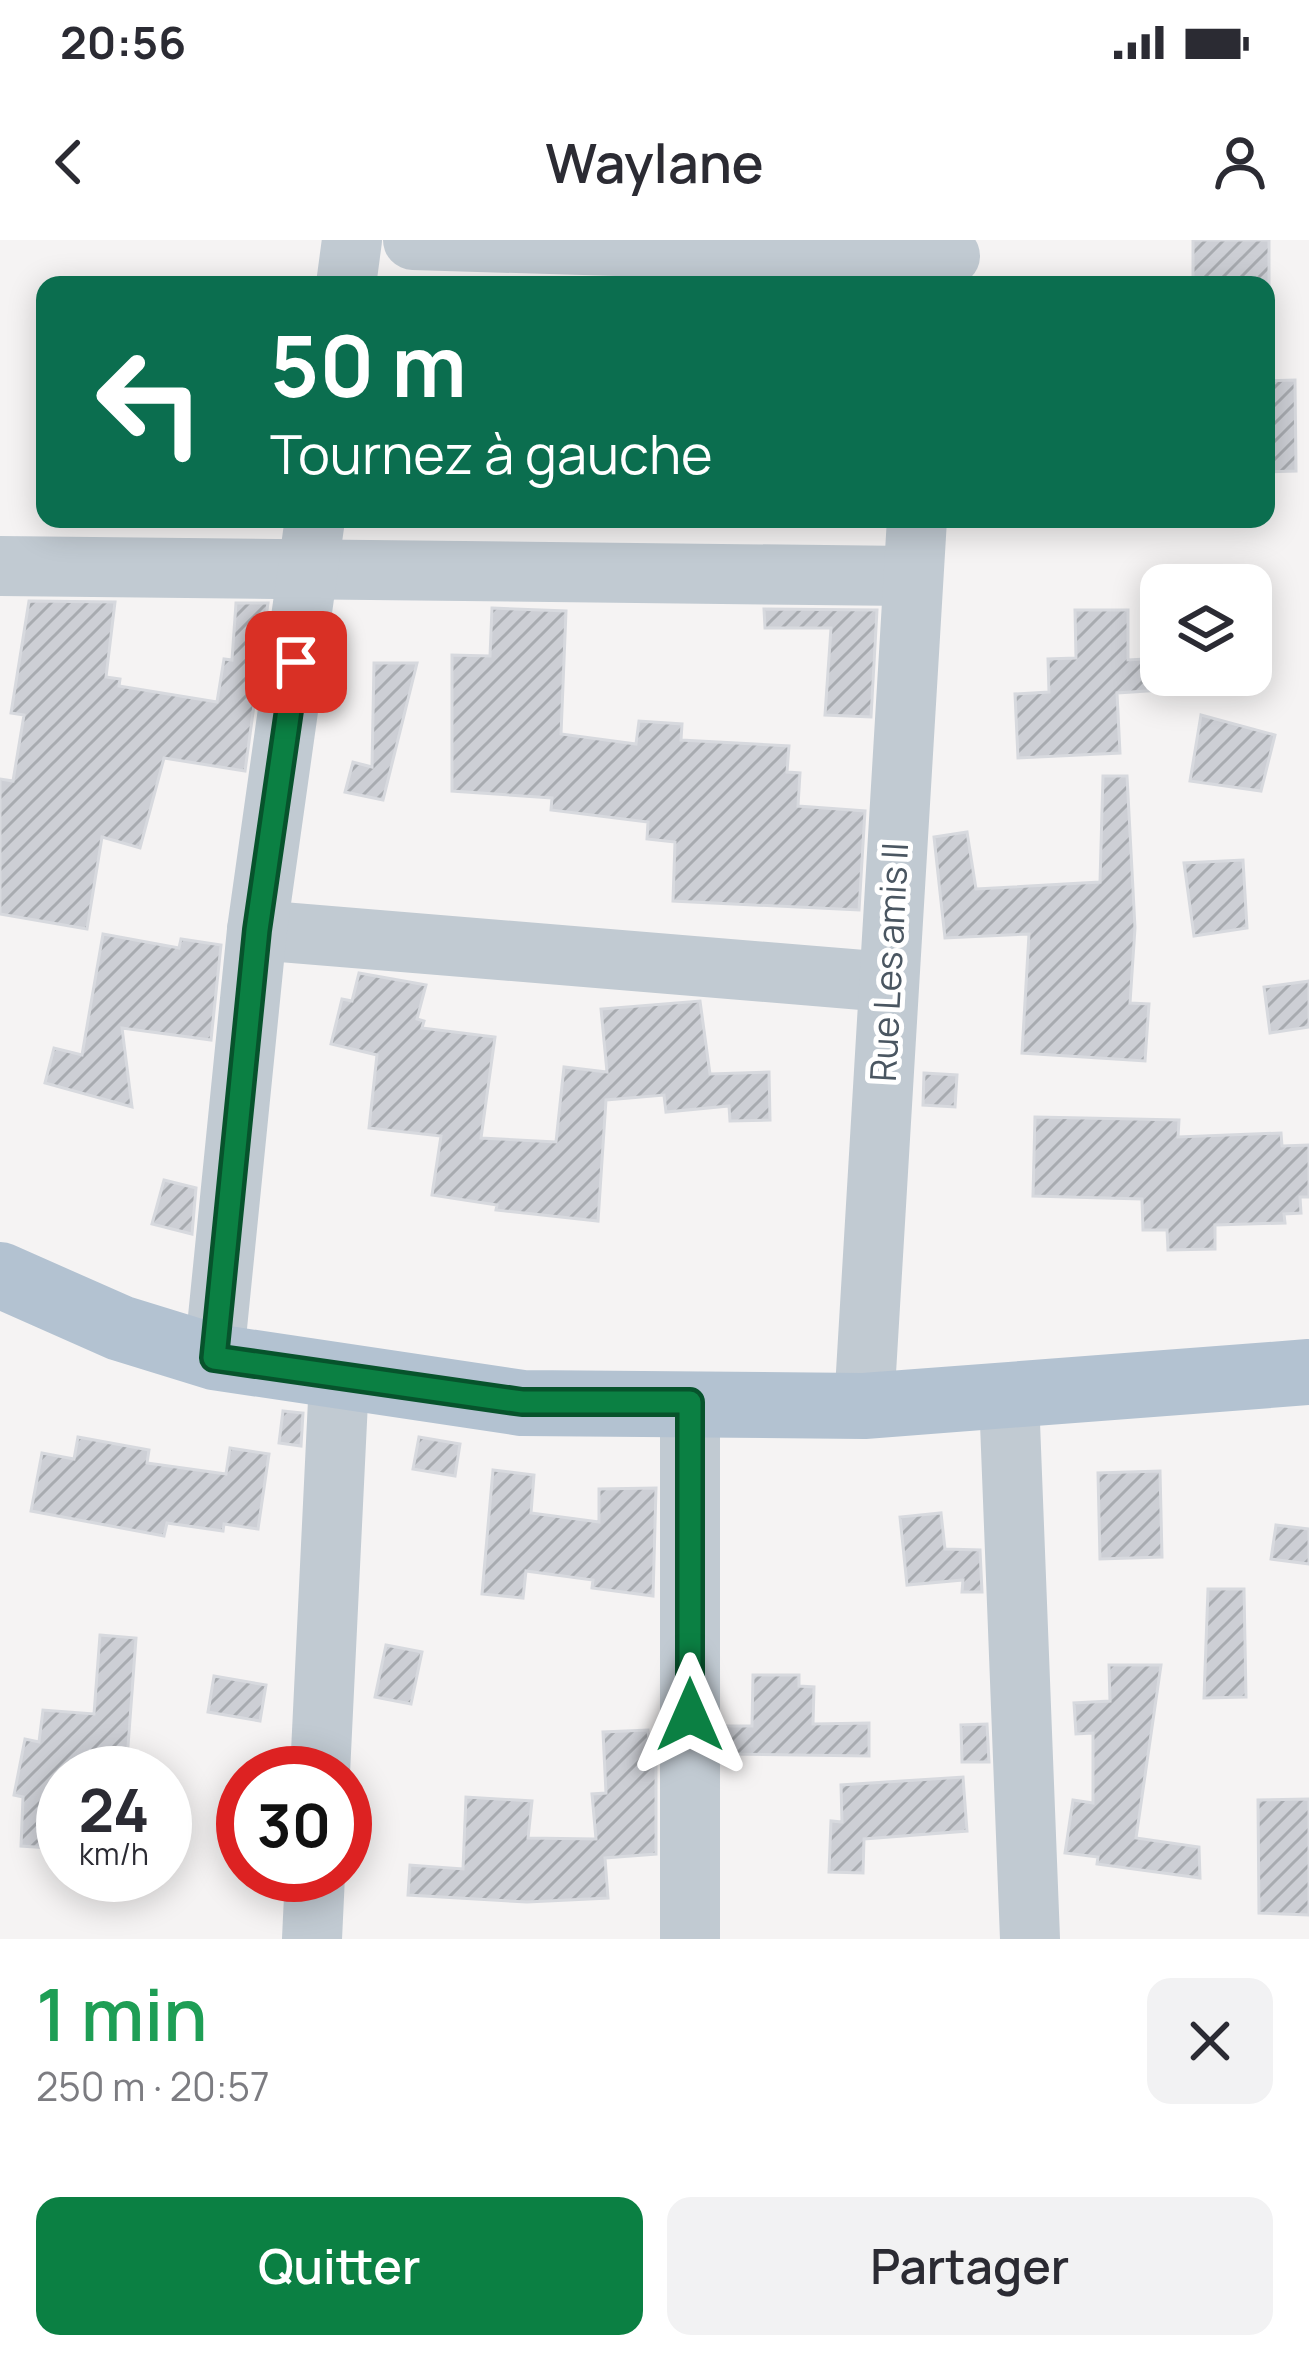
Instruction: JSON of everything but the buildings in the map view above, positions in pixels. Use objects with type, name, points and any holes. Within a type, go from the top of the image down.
[{"type":"main road","points":[[0,1275],[121,1328],[214,1358],[339,1380],[522,1402],[864,1406],[1309,1372]]},
{"type":"street","points":[[347,276],[352,240]]},
{"type":"street","points":[[413,240],[949,260]]},
{"type":"street","points":[[0,566],[312,546],[914,548]]},
{"type":"street","points":[[214,1358],[257,930],[312,546]]},
{"type":"street","name":"Rue Les amis II","points":[[864,1406],[914,548]]},
{"type":"street","points":[[257,930],[887,982]]},
{"type":"street","points":[[321,1746],[339,1380]]},
{"type":"street","points":[[1009,1396],[1030,1939]]},
{"type":"street","points":[[690,1402],[690,1939]]},
{"type":"street","points":[[312,1939],[314,1902]]},
{"type":"route","points":[[296,662],[257,930],[214,1358],[339,1380],[522,1402],[690,1402],[690,1715]]}]
